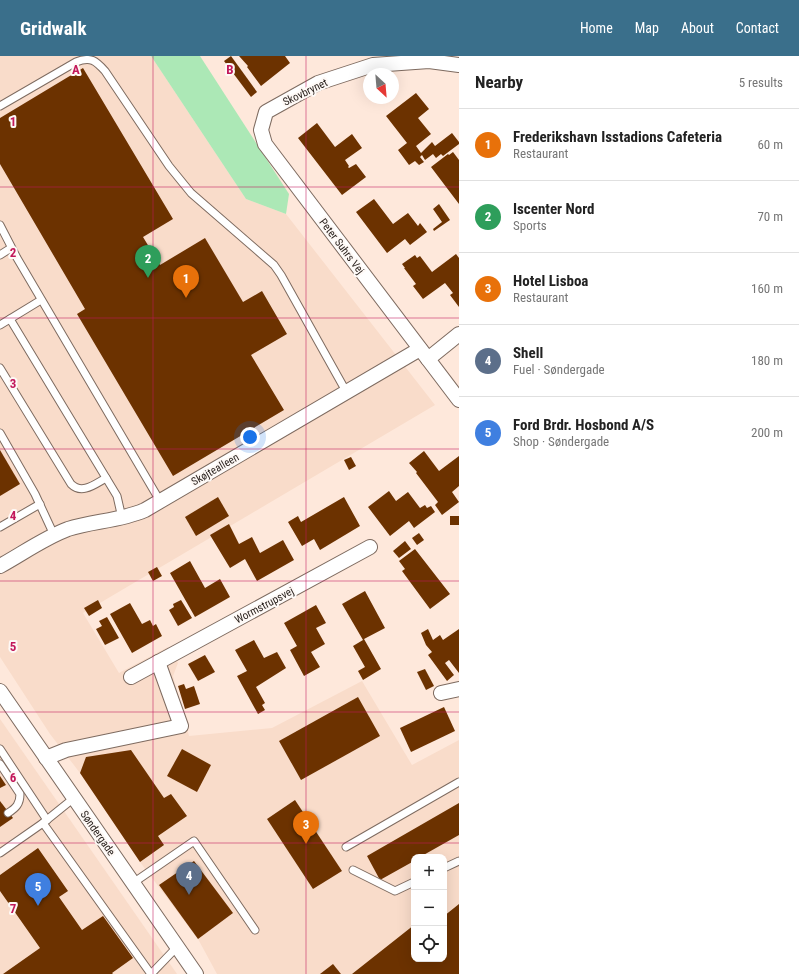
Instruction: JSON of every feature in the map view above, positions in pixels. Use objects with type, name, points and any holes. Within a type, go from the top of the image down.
[{"type":"street","name":"Skovbrynet","points":[[261,130],[266,112],[318,83],[373,65],[429,61],[459,65]]},
{"type":"street","name":"Peter Suhrs Vej","points":[[261,130],[265,144],[459,400]]},
{"type":"street","points":[[424,354],[459,334]]},
{"type":"street","name":"Skøjtealleen","points":[[0,566],[54,535],[80,526],[122,518],[145,510],[347,393],[424,354]]},
{"type":"street","name":"Wormstrupsvej","points":[[131,677],[370,548]]},
{"type":"street","points":[[46,758],[66,750],[181,726],[158,662]]},
{"type":"street","points":[[441,693],[459,689]]},
{"type":"street","name":"Søndergade","points":[[0,691],[196,974]]},
{"type":"lane","points":[[0,106],[81,60],[92,60],[99,64],[106,71],[168,166],[191,193],[274,265],[281,274],[347,393]]},
{"type":"lane","points":[[0,226],[41,300],[160,501]]},
{"type":"lane","points":[[0,255],[11,248]]},
{"type":"lane","points":[[0,325],[41,300]]},
{"type":"lane","points":[[10,319],[119,501],[122,518]]},
{"type":"lane","points":[[0,368],[71,484],[75,488],[83,489],[106,478]]},
{"type":"lane","points":[[0,433],[40,504],[54,535]]},
{"type":"lane","points":[[0,527],[40,504]]},
{"type":"lane","points":[[0,749],[45,821],[151,974],[177,947]]},
{"type":"lane","points":[[0,764],[20,794],[20,799],[17,806],[8,813]]},
{"type":"lane","points":[[346,847],[459,782]]},
{"type":"lane","points":[[0,853],[74,798]]},
{"type":"lane","points":[[133,883],[194,841],[255,930]]},
{"type":"lane","points":[[447,867],[459,861]]},
{"type":"lane","points":[[353,870],[395,891],[411,883]]},
{"type":"shaded area","points":[[0,56],[151,56],[246,199],[286,214],[435,405],[83,613],[119,673],[168,647],[178,663],[173,676],[189,736],[272,728],[362,681],[412,765],[459,740],[459,974],[217,974],[198,939],[140,862],[80,773],[50,734],[0,657]]},
{"type":"shaded area","points":[[0,719],[177,974],[0,974]]},
{"type":"green space","points":[[151,56],[200,56],[289,194],[286,214],[246,199]]},
{"type":"building","points":[[231,56],[257,92],[251,97],[224,61]]},
{"type":"building","points":[[239,56],[285,56],[290,63],[261,86],[247,67],[248,66]]},
{"type":"building","points":[[83,68],[173,219],[143,237],[160,265],[205,238],[243,302],[262,291],[287,334],[251,355],[284,410],[173,476],[77,314],[85,309],[0,164],[0,118]]},
{"type":"building","points":[[416,93],[429,109],[418,118],[431,134],[416,146],[421,153],[432,142],[435,146],[452,133],[459,144],[443,156],[441,154],[436,158],[433,154],[425,160],[422,155],[420,157],[424,162],[419,165],[415,161],[409,165],[398,150],[407,143],[386,116]]},
{"type":"building","points":[[317,123],[335,147],[352,134],[362,148],[345,160],[349,168],[356,164],[366,177],[342,195],[298,138]]},
{"type":"building","points":[[453,152],[459,160],[459,204],[431,167]]},
{"type":"building","points":[[374,199],[393,224],[408,213],[418,226],[420,223],[427,232],[410,245],[405,239],[387,253],[356,212]]},
{"type":"building","points":[[439,204],[450,220],[434,231],[433,229],[442,222],[433,209]]},
{"type":"building","points":[[456,254],[459,258],[459,307],[450,295],[453,293],[445,283],[423,299],[413,286],[416,284],[402,264],[415,255],[417,258],[420,256],[432,272]]},
{"type":"building","points":[[0,450],[20,484],[0,496]]},
{"type":"building","points":[[424,451],[439,471],[459,456],[459,486],[452,492],[459,502],[442,515],[435,505],[438,502],[409,463]]},
{"type":"building","points":[[351,457],[356,466],[349,470],[344,460]]},
{"type":"building","points":[[389,491],[396,501],[408,492],[420,508],[425,505],[427,508],[431,506],[435,512],[414,528],[409,521],[390,536],[368,507]]},
{"type":"building","points":[[218,497],[229,516],[196,536],[185,517]]},
{"type":"building","points":[[344,497],[360,526],[320,550],[314,539],[302,546],[288,522],[298,516],[301,522]]},
{"type":"building","points":[[450,516],[459,516],[459,525],[450,525]]},
{"type":"building","points":[[229,524],[239,544],[252,537],[260,553],[283,540],[294,560],[257,581],[245,559],[230,568],[210,535]]},
{"type":"building","points":[[419,533],[424,540],[417,545],[412,538]]},
{"type":"building","points":[[405,541],[411,549],[399,558],[393,551]]},
{"type":"building","points":[[415,549],[450,594],[430,609],[402,571],[405,569],[399,561]]},
{"type":"building","points":[[190,561],[205,588],[220,579],[230,597],[195,617],[170,573]]},
{"type":"building","points":[[157,567],[162,576],[153,581],[148,572]]},
{"type":"building","points":[[365,591],[385,628],[364,639],[381,669],[363,680],[358,671],[365,667],[353,646],[363,640],[342,604]]},
{"type":"building","points":[[98,600],[102,608],[89,616],[84,608]]},
{"type":"building","points":[[181,600],[192,618],[178,626],[169,610],[174,607],[173,604]]},
{"type":"building","points":[[130,603],[142,624],[150,620],[153,626],[156,624],[162,636],[132,653],[110,614]]},
{"type":"building","points":[[316,605],[326,623],[316,628],[325,644],[311,652],[320,667],[304,676],[290,650],[297,646],[284,623]]},
{"type":"building","points":[[107,617],[119,638],[105,645],[96,629],[102,626],[99,621]]},
{"type":"building","points":[[428,629],[433,640],[440,635],[443,640],[459,629],[459,673],[449,660],[445,663],[454,675],[447,681],[428,655],[432,652],[426,645],[421,633]]},
{"type":"building","points":[[254,640],[264,658],[277,652],[286,668],[256,687],[265,703],[262,705],[265,710],[258,714],[237,676],[247,671],[235,650]]},
{"type":"building","points":[[205,655],[215,672],[198,681],[188,664]]},
{"type":"building","points":[[425,669],[434,686],[426,690],[417,672]]},
{"type":"building","points":[[184,684],[186,689],[194,686],[200,704],[185,709],[178,686]]},
{"type":"building","points":[[358,697],[380,736],[301,780],[279,741]]},
{"type":"building","points":[[444,707],[455,731],[411,752],[400,728]]},
{"type":"building","points":[[182,749],[211,765],[197,792],[167,776]]},
{"type":"building","points":[[131,750],[164,798],[171,794],[187,816],[158,836],[164,845],[140,862],[80,773],[86,757]]},
{"type":"building","points":[[0,776],[6,785],[0,788]]},
{"type":"building","points":[[295,800],[342,871],[313,889],[267,819]]},
{"type":"building","points":[[0,801],[13,818],[0,827]]},
{"type":"building","points":[[459,803],[459,835],[425,854],[411,854],[411,863],[380,880],[367,856]]},
{"type":"building","points":[[38,848],[68,891],[59,897],[82,930],[103,916],[133,958],[112,973],[113,974],[3,974],[40,948],[0,891],[0,875]]},
{"type":"building","points":[[194,861],[233,913],[198,939],[159,885]]},
{"type":"building","points":[[459,904],[459,974],[352,974],[411,927],[411,962],[447,962],[447,914]]},
{"type":"building","points":[[333,964],[341,974],[320,974]]},
{"type":"place","name":"Iscenter Nord","points":[[148,278]]},
{"type":"place","name":"Frederikshavn Isstadions Cafeteria","points":[[186,298]]},
{"type":"place","name":"Hotel Lisboa","points":[[306,844]]},
{"type":"place","name":"Shell","points":[[189,895]]},
{"type":"place","name":"Ford Brdr. Hosbond A/S","points":[[38,906]]}]
